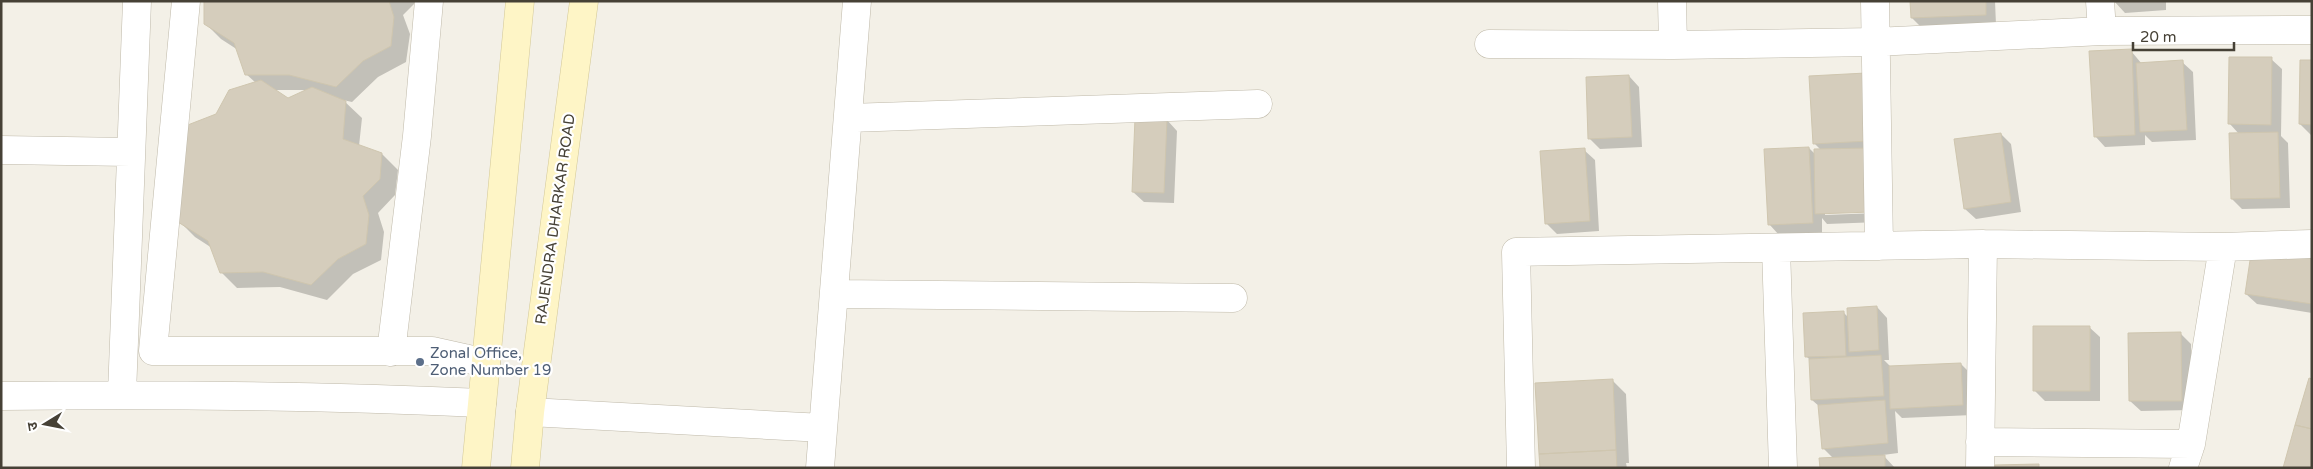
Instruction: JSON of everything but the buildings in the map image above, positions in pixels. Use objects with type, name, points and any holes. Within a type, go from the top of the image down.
[{"type":"main road","points":[[476,468],[520,1]]},
{"type":"main road","name":"RAJENDRA DHARKAR ROAD","points":[[525,468],[530,412],[584,1]]},
{"type":"street","points":[[122,394],[137,1]]},
{"type":"street","points":[[186,1],[153,351],[432,351],[486,363]]},
{"type":"street","points":[[391,352],[417,136],[428,1]]},
{"type":"street","points":[[820,468],[857,1]]},
{"type":"street","points":[[1672,1],[1673,45]]},
{"type":"street","points":[[1875,1],[1879,246]]},
{"type":"street","points":[[2100,1],[2102,31]]},
{"type":"street","points":[[1489,44],[1673,45],[1875,42],[2102,31],[2312,30]]},
{"type":"street","points":[[849,118],[1258,104]]},
{"type":"street","points":[[1,150],[130,152]]},
{"type":"street","points":[[1983,244],[1980,455],[2187,456],[2223,247]]},
{"type":"street","points":[[1520,468],[1516,252],[1983,244],[2223,247],[2312,244]]},
{"type":"street","points":[[1776,248],[1783,468]]},
{"type":"street","points":[[835,294],[1233,298]]},
{"type":"street","points":[[1,396],[122,394],[340,396],[482,403]]},
{"type":"street","points":[[530,412],[824,428]]},
{"type":"place","name":"Zonal Office, Zone Number 19","points":[[420,362]]}]
